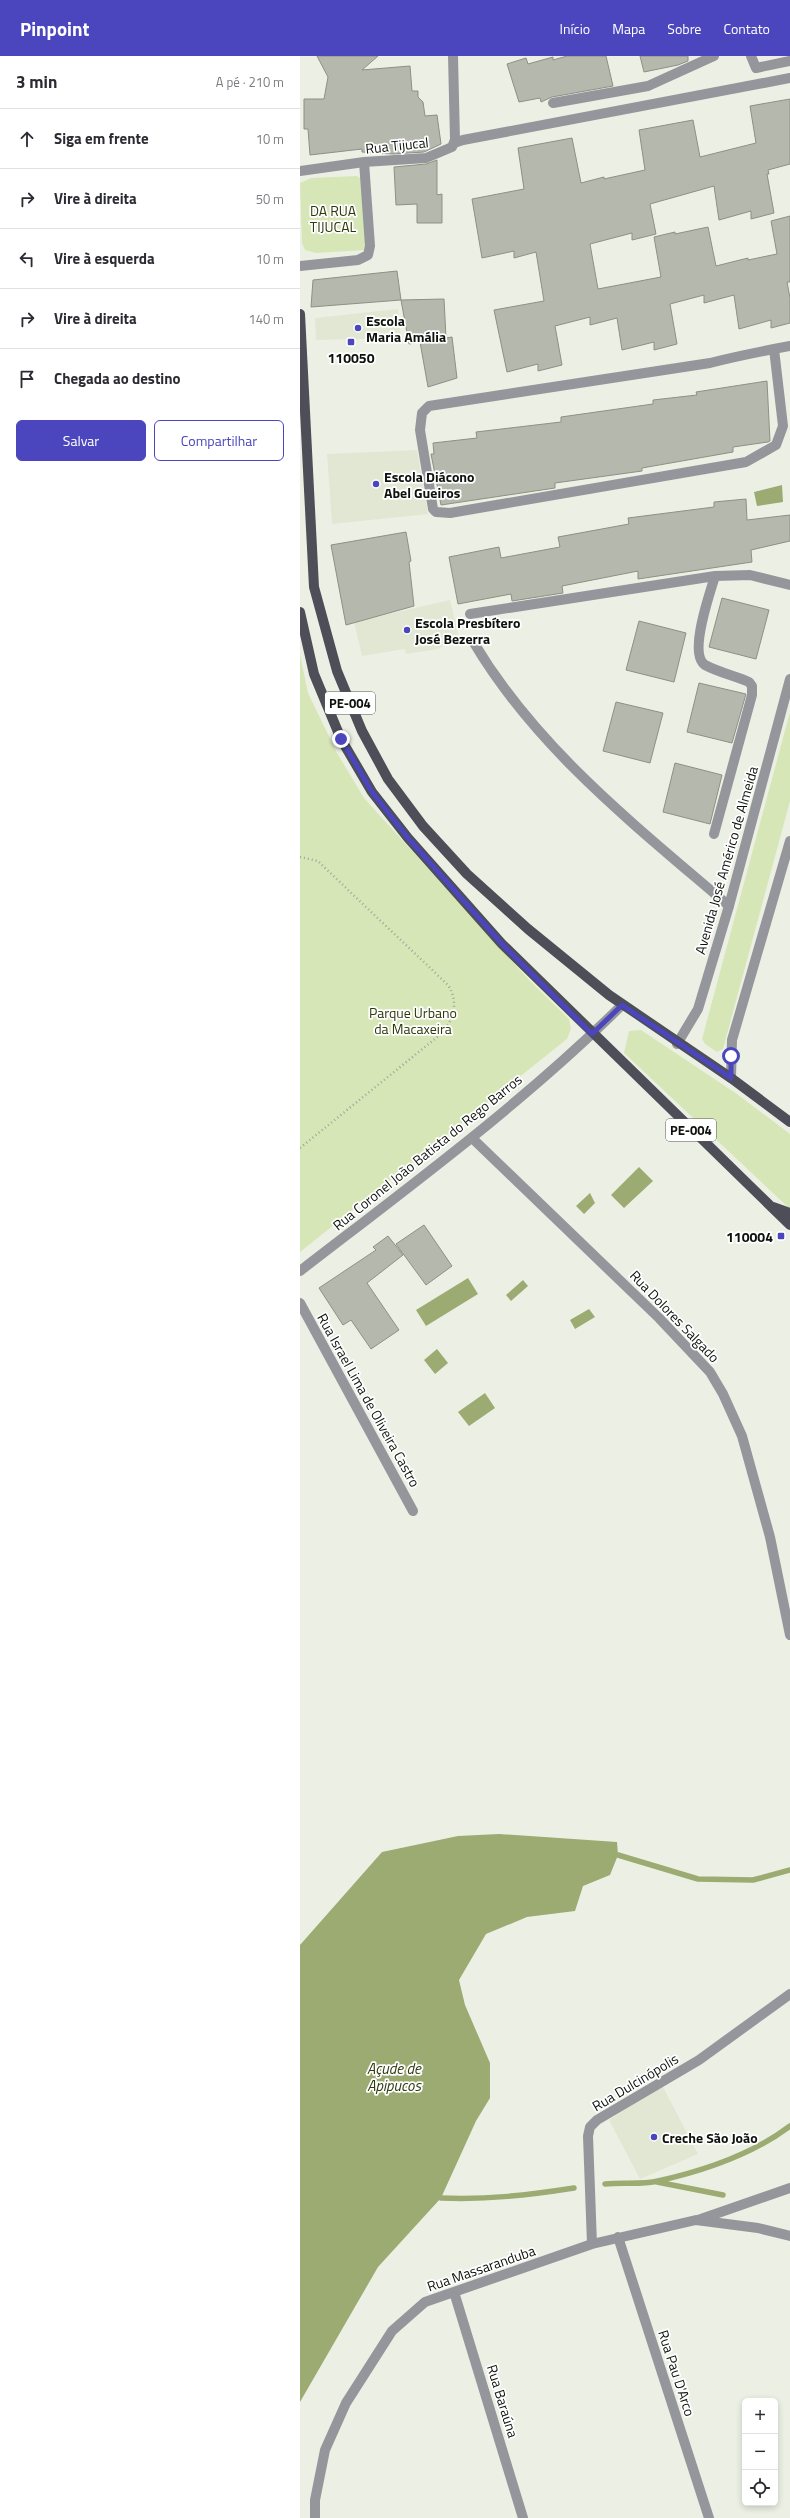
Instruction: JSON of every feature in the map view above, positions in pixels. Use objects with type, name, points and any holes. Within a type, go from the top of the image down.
[{"type":"main road","name":"PE-004","points":[[300,314],[314,587],[337,671],[362,731],[388,779],[423,826],[467,874],[528,929],[622,1005],[677,1044],[731,1078],[790,1122]]},
{"type":"main road","name":"PE-004","points":[[300,612],[314,674],[326,707],[341,739],[372,792],[408,838],[502,944],[592,1034],[790,1225]]},
{"type":"main road","points":[[768,1204],[790,1213]]},
{"type":"street","points":[[452,56],[454,143]]},
{"type":"street","points":[[553,103],[648,86],[714,56]]},
{"type":"street","points":[[751,56],[756,68],[790,61]]},
{"type":"street","name":"Rua Tijucal","points":[[300,172],[364,162],[426,158],[446,151],[454,143],[462,140],[790,78]]},
{"type":"street","points":[[300,266],[358,260],[368,255],[370,246],[364,162]]},
{"type":"street","points":[[774,349],[783,426],[776,445],[746,462],[450,513],[436,512],[431,505],[420,430],[422,413],[429,406],[710,363],[774,349],[790,346]]},
{"type":"street","points":[[470,614],[715,576],[750,575],[790,585]]},
{"type":"street","points":[[714,834],[752,695],[752,686],[749,682],[704,664],[698,653],[698,641],[715,576]]},
{"type":"street","points":[[474,644],[494,677],[516,705],[577,773],[607,802],[729,906]]},
{"type":"street","name":"Avenida José Américo de Almeida","points":[[677,1044],[698,1009],[729,906],[790,679]]},
{"type":"street","points":[[731,1078],[732,1040],[790,841]]},
{"type":"street","name":"Rua Coronel João Batista do Rego Barros","points":[[300,1271],[472,1138],[592,1034],[622,1005]]},
{"type":"street","name":"Rua Dolores Salgado","points":[[472,1138],[659,1318],[710,1372],[723,1394],[742,1436],[770,1537],[790,1635]]},
{"type":"street","name":"Rua Israel Lima de Oliveira Castro","points":[[300,1303],[413,1511]]},
{"type":"street","name":"Rua Dulcinópolis","points":[[592,2244],[588,2136],[590,2128],[597,2120],[699,2060],[790,1994]]},
{"type":"street","points":[[696,2220],[789,2190]]},
{"type":"street","name":"Rua Massaranduba","points":[[315,2518],[316,2493],[326,2450],[346,2403],[392,2331],[425,2302],[592,2244],[696,2220],[758,2228],[790,2236]]},
{"type":"street","name":"Rua Pau D'Arco","points":[[618,2238],[709,2518]]},
{"type":"street","name":"Rua Baraúna","points":[[454,2292],[524,2518]]},
{"type":"path","points":[[300,857],[318,861],[448,985],[454,1000],[452,1020],[441,1034],[300,1148]]},
{"type":"shaded area","name":"Escola Maria Amália","points":[[398,309],[401,338],[316,340],[315,318]]},
{"type":"shaded area","name":"Escola Diácono Abel Gueiros","points":[[417,450],[428,514],[332,524],[327,454]]},
{"type":"shaded area","name":"Escola Presbítero José Bezerra","points":[[450,600],[459,637],[438,649],[406,654],[405,649],[362,656],[354,622]]},
{"type":"shaded area","name":"Creche São João","points":[[662,2085],[698,2154],[640,2179],[609,2120]]},
{"type":"green space","name":"DA RUA TIJUCAL","points":[[357,176],[362,179],[368,244],[365,250],[316,253],[305,250],[302,243],[300,183],[311,178]]},
{"type":"green space","name":"Parque Urbano da Macaxeira","points":[[300,655],[308,693],[337,753],[364,798],[530,981],[569,1019],[571,1029],[567,1039],[300,1252]]},
{"type":"green space","points":[[790,712],[790,801],[723,1049],[717,1052],[705,1044],[702,1039]]},
{"type":"green space","points":[[641,1030],[737,1094],[790,1134],[790,1209],[624,1053],[629,1031]]},
{"type":"water","points":[[782,485],[783,502],[757,506],[754,492]]},
{"type":"water","points":[[639,1167],[653,1181],[624,1208],[611,1195]]},
{"type":"water","points":[[590,1193],[595,1203],[584,1214],[576,1206]]},
{"type":"water","points":[[468,1278],[478,1294],[426,1326],[416,1310]]},
{"type":"water","points":[[523,1280],[528,1286],[511,1301],[506,1295]]},
{"type":"water","points":[[589,1309],[595,1317],[575,1329],[570,1320]]},
{"type":"water","points":[[437,1349],[448,1363],[435,1374],[424,1360]]},
{"type":"water","points":[[485,1393],[495,1408],[469,1426],[458,1412]]},
{"type":"water","name":"Açude de Apipucos","points":[[499,1834],[617,1842],[618,1855],[610,1875],[583,1886],[575,1911],[527,1917],[486,1934],[459,1980],[465,2005],[490,2063],[490,2098],[476,2121],[441,2198],[378,2267],[300,2402],[300,1945],[382,1852],[458,1836]]},
{"type":"building","points":[[317,56],[378,56],[362,70],[410,66],[412,91],[418,91],[418,97],[423,102],[425,116],[437,115],[441,144],[424,152],[393,154],[362,152],[362,149],[310,155],[308,129],[304,129],[304,99],[324,99],[328,77]]},
{"type":"building","points":[[567,56],[606,56],[613,86],[552,97],[541,102],[540,98],[519,102],[507,64],[526,58],[528,64],[553,57],[553,60]]},
{"type":"building","points":[[640,56],[688,56],[688,61],[678,65],[644,72]]},
{"type":"building","points":[[790,99],[790,164],[768,170],[769,174],[767,174],[774,213],[751,219],[751,211],[719,220],[714,186],[650,204],[656,234],[632,240],[632,233],[590,244],[598,289],[661,277],[654,237],[675,232],[675,234],[708,227],[716,266],[748,258],[748,260],[777,254],[771,221],[790,216],[790,282],[787,282],[790,298],[790,323],[771,328],[771,320],[739,329],[734,295],[704,303],[704,295],[670,304],[677,344],[654,350],[654,342],[622,350],[617,318],[590,325],[590,317],[555,326],[562,365],[538,371],[538,364],[507,372],[494,310],[544,301],[536,252],[514,258],[514,251],[482,258],[472,199],[524,189],[518,148],[572,138],[581,183],[604,177],[604,179],[645,170],[639,130],[693,120],[700,157],[756,143],[750,106]]},
{"type":"building","points":[[437,160],[437,195],[442,194],[442,223],[417,223],[417,204],[396,205],[394,167],[426,164]]},
{"type":"building","points":[[397,271],[401,300],[311,307],[313,280]]},
{"type":"building","points":[[444,299],[446,338],[452,337],[457,378],[428,387],[420,342],[409,344],[401,300]]},
{"type":"building","points":[[767,381],[770,441],[768,442],[733,447],[733,452],[642,468],[642,471],[555,483],[555,488],[441,505],[431,454],[434,454],[433,443],[477,438],[476,432],[561,422],[561,417],[653,404],[653,400],[697,395],[696,392]]},
{"type":"building","points":[[746,499],[747,520],[790,515],[790,541],[751,550],[752,562],[638,579],[638,571],[562,586],[563,593],[512,601],[511,594],[458,604],[449,557],[499,547],[501,558],[560,547],[558,537],[629,524],[628,518],[714,507],[714,502]]},
{"type":"building","points":[[406,532],[411,561],[409,562],[414,606],[346,625],[331,545]]},
{"type":"building","points":[[722,598],[769,610],[756,659],[709,647]]},
{"type":"building","points":[[639,621],[686,633],[674,682],[626,670]]},
{"type":"building","points":[[699,683],[746,694],[732,743],[687,732]]},
{"type":"building","points":[[616,702],[663,713],[650,763],[603,751]]},
{"type":"building","points":[[675,763],[722,775],[710,824],[663,812]]},
{"type":"building","points":[[424,1225],[452,1266],[426,1285],[396,1244]]},
{"type":"building","points":[[388,1236],[403,1255],[367,1283],[399,1330],[371,1349],[351,1320],[343,1325],[319,1288],[376,1250],[373,1247]]},
{"type":"waterway","points":[[618,1855],[698,1879],[753,1880],[790,1870]]},
{"type":"waterway","points":[[605,2184],[652,2182],[710,2167],[760,2145],[790,2126]]},
{"type":"waterway","points":[[657,2182],[723,2195]]},
{"type":"waterway","points":[[441,2198],[508,2196],[574,2188]]},
{"type":"place","name":"Escola Maria Amália","points":[[358,328]]},
{"type":"place","name":"110050","points":[[351,342]]},
{"type":"place","name":"Escola Diácono Abel Gueiros","points":[[376,484]]},
{"type":"place","name":"Escola Presbítero José Bezerra","points":[[407,630]]},
{"type":"place","name":"110004","points":[[781,1236]]},
{"type":"place","name":"Creche São João","points":[[654,2137]]},
{"type":"route","points":[[341,739],[372,792],[408,838],[502,944],[592,1034],[622,1005],[677,1044],[731,1078],[731,1056]]}]
